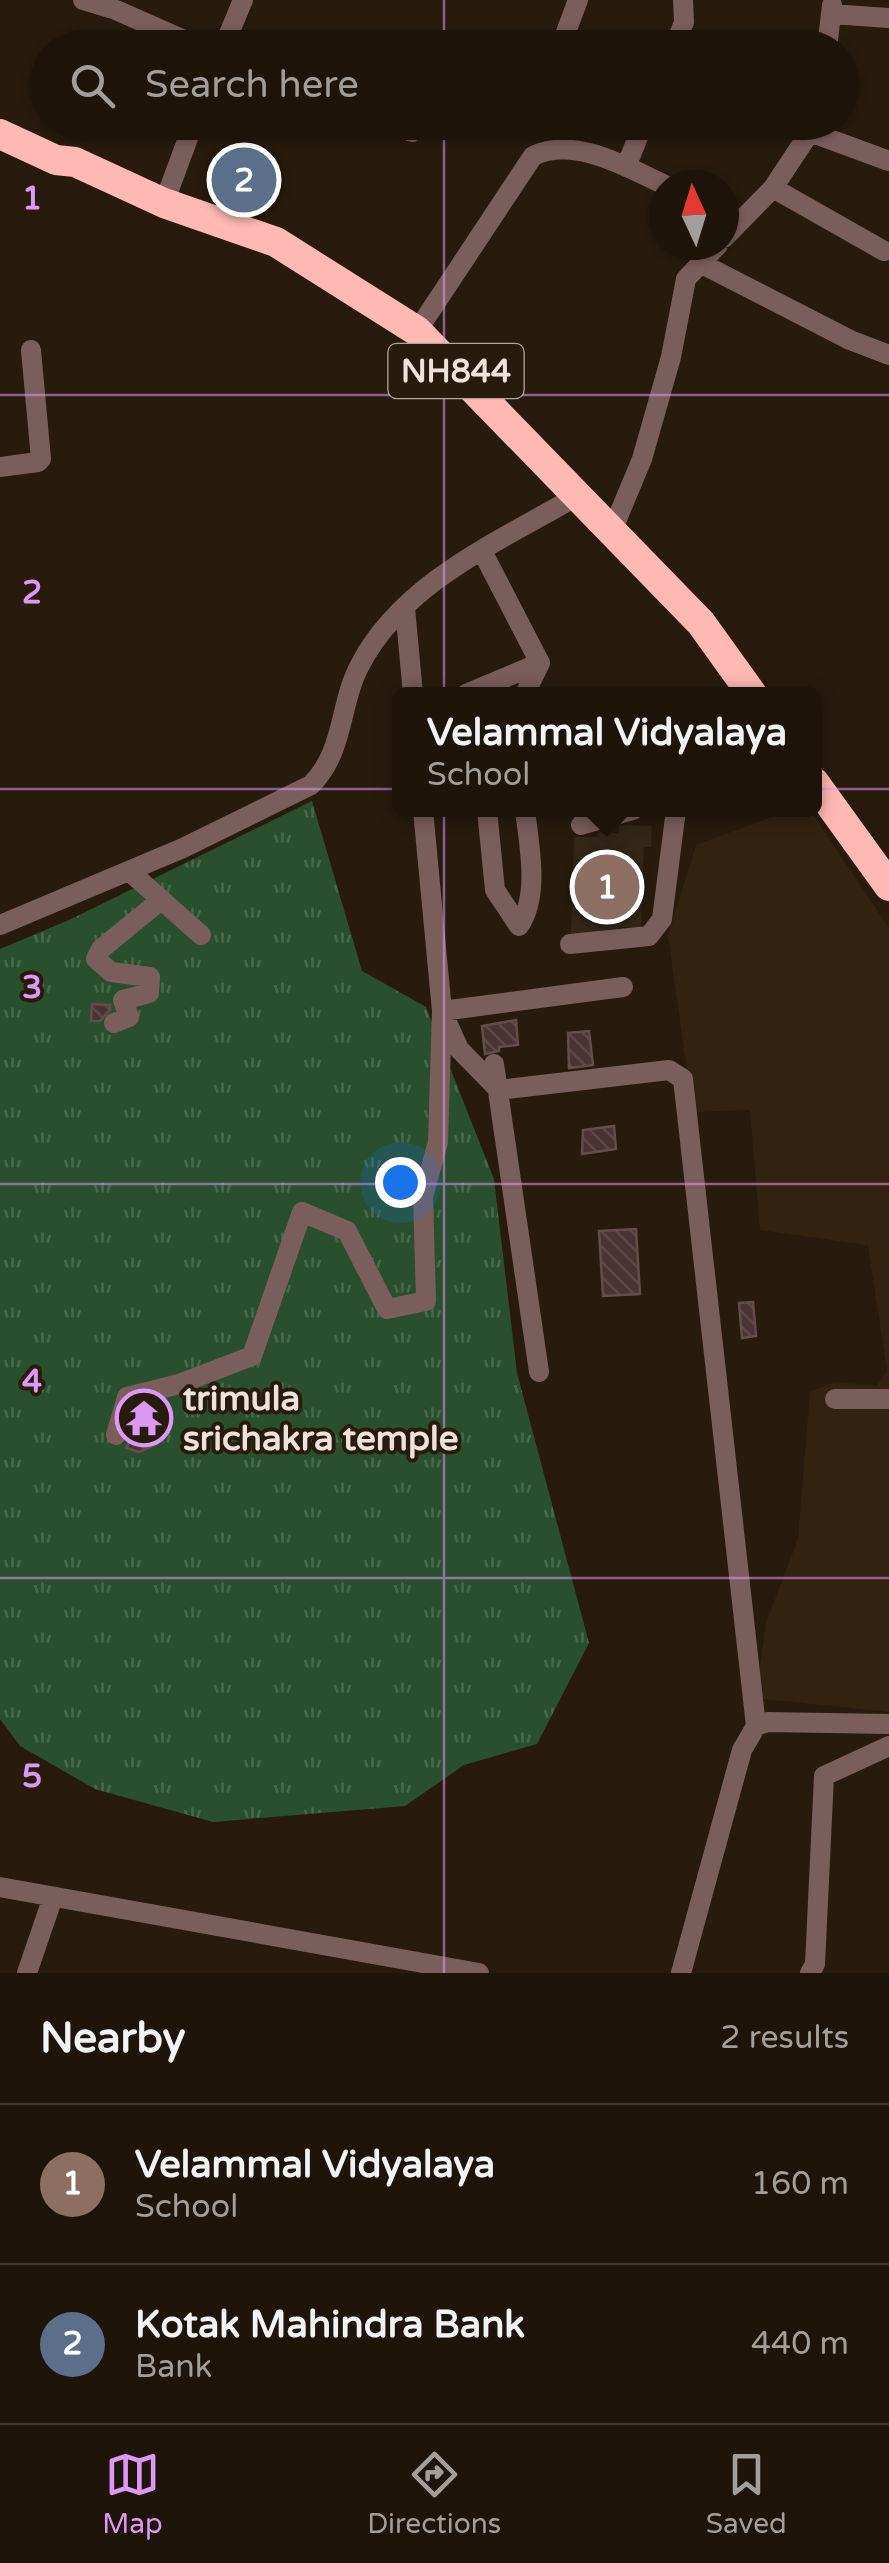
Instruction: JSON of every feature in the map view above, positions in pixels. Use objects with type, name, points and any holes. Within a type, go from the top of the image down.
[{"type":"highway","name":"NH844","points":[[0,117],[30,131]]},
{"type":"highway","name":"NH844","points":[[0,134],[56,160],[75,162],[164,203],[276,242],[417,331],[701,623],[747,687]]},
{"type":"highway","name":"NH844","points":[[51,140],[64,146],[75,162]]},
{"type":"highway","points":[[822,793],[889,886]]},
{"type":"street","points":[[83,0],[118,5],[167,30]]},
{"type":"street","points":[[230,30],[243,0]]},
{"type":"street","points":[[567,30],[578,0]]},
{"type":"street","points":[[681,30],[683,0]]},
{"type":"street","points":[[831,7],[889,18]]},
{"type":"street","points":[[164,203],[187,140]]},
{"type":"street","points":[[626,167],[637,140]]},
{"type":"street","points":[[739,211],[773,188],[803,140]]},
{"type":"street","points":[[840,140],[889,160]]},
{"type":"street","points":[[417,331],[533,156],[545,150],[568,148],[649,178]]},
{"type":"street","points":[[773,188],[884,250]]},
{"type":"street","points":[[612,531],[642,458],[670,357],[686,279],[703,260]]},
{"type":"street","points":[[700,263],[850,340],[889,355]]},
{"type":"street","points":[[0,467],[41,459],[31,350]]},
{"type":"street","points":[[0,925],[129,871],[311,785],[322,774],[336,747],[358,666],[390,620],[448,571],[577,496]]},
{"type":"street","points":[[482,551],[540,663]]},
{"type":"street","points":[[405,608],[412,687]]},
{"type":"street","points":[[486,687],[540,663]]},
{"type":"street","points":[[529,687],[540,663]]},
{"type":"street","points":[[116,1436],[126,1398],[179,1384],[252,1356],[302,1212],[347,1231],[386,1309],[426,1302],[423,1197],[438,1142],[442,1011],[425,817]]},
{"type":"street","points":[[488,817],[495,890],[519,926],[526,916],[531,870],[526,817]]},
{"type":"street","points":[[581,825],[609,817]]},
{"type":"street","points":[[570,944],[650,936],[662,919],[675,817]]},
{"type":"street","points":[[129,871],[202,936]]},
{"type":"street","points":[[114,1023],[129,1017],[123,1000],[149,994],[150,977],[110,972],[96,959],[102,949],[161,900]]},
{"type":"street","points":[[442,1011],[623,987]]},
{"type":"street","points":[[442,1011],[459,1049],[499,1090]]},
{"type":"street","points":[[494,1064],[539,1372]]},
{"type":"street","points":[[499,1090],[668,1070],[683,1079],[756,1726],[742,1750],[680,1973]]},
{"type":"street","points":[[835,1399],[889,1399]]},
{"type":"street","points":[[756,1726],[780,1722],[889,1724]]},
{"type":"street","points":[[810,1973],[815,1964],[824,1776],[889,1746]]},
{"type":"street","points":[[0,1887],[383,1965],[479,1973]]},
{"type":"street","points":[[27,1973],[53,1897]]},
{"type":"shaded area","points":[[771,817],[815,817],[889,928],[889,1712],[756,1698],[766,1623],[798,1539],[810,1392],[835,1382],[877,1386],[887,1371],[868,1245],[760,1230],[750,1110],[693,1112],[668,936],[696,845]]},
{"type":"shaded area","points":[[619,825],[652,826],[651,847],[644,847],[641,928],[619,927],[618,934],[571,933],[574,837],[618,833]]},
{"type":"green space","points":[[312,801],[362,971],[426,1007],[494,1179],[517,1373],[589,1643],[537,1744],[464,1765],[405,1806],[213,1822],[95,1789],[20,1746],[0,1719],[0,949],[69,920]]},
{"type":"building","points":[[92,1004],[110,1005],[110,1010],[100,1021],[91,1021]]},
{"type":"building","points":[[516,1020],[518,1045],[499,1047],[499,1051],[485,1054],[482,1026]]},
{"type":"building","points":[[589,1031],[593,1065],[569,1068],[568,1033]]},
{"type":"building","points":[[614,1126],[616,1149],[582,1154],[583,1130]]},
{"type":"building","points":[[636,1229],[640,1294],[603,1296],[599,1231]]},
{"type":"building","points":[[753,1302],[756,1336],[742,1338],[739,1303]]},
{"type":"building","points":[[151,1405],[159,1415],[153,1433],[157,1444],[139,1452],[126,1448],[134,1433],[138,1408]]},
{"type":"place","name":"Kotak Mahindra Bank","points":[[244,180]]},
{"type":"place","name":"Velammal Vidyalaya","points":[[607,887]]},
{"type":"place","name":"trimula srichakra temple","points":[[144,1418]]}]
